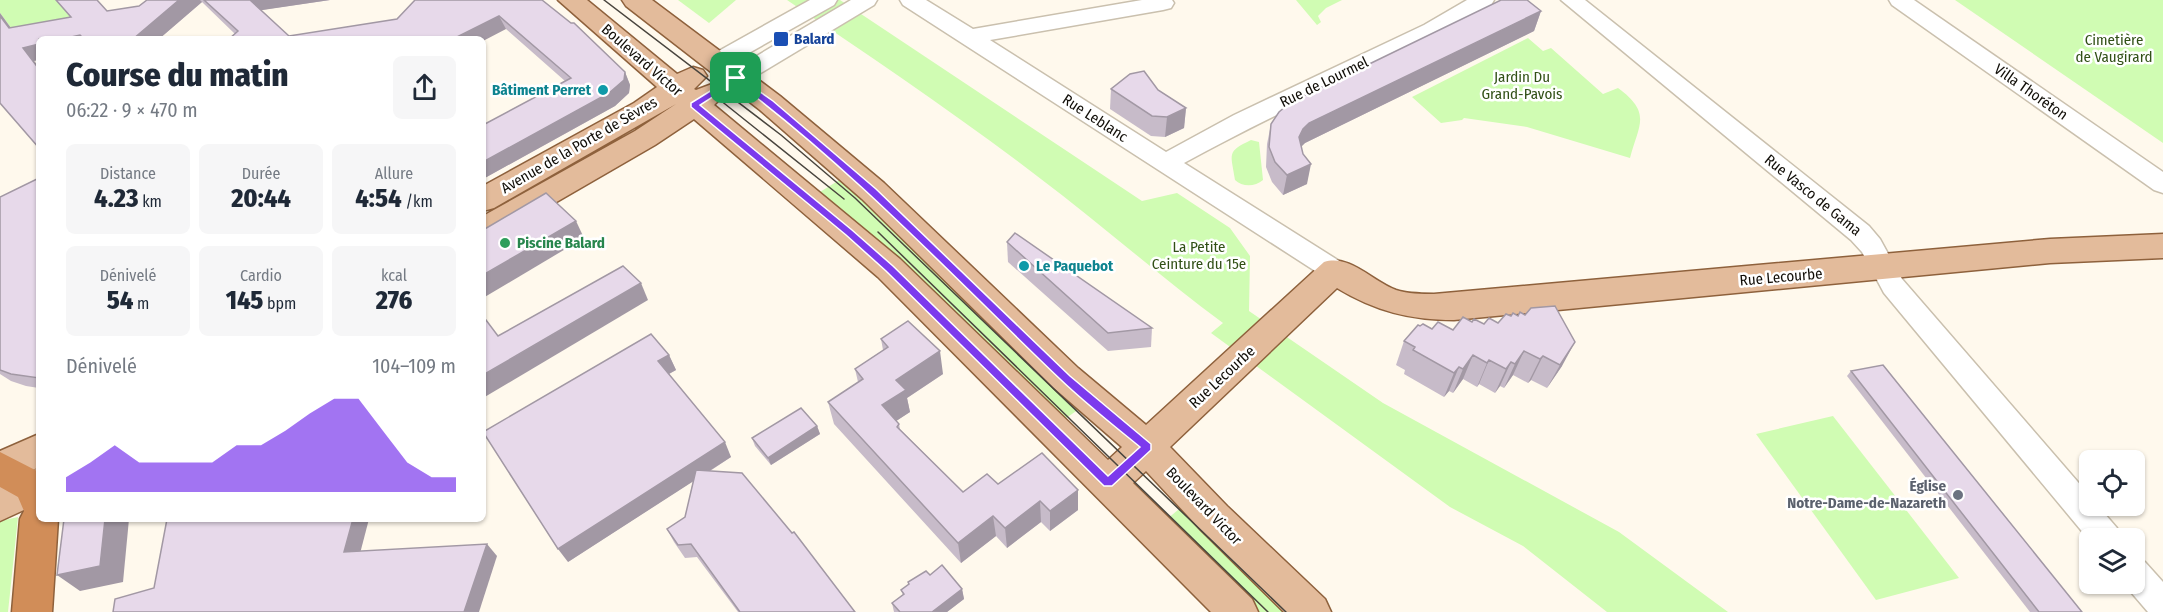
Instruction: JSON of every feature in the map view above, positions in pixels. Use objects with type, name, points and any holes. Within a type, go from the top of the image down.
[{"type":"highway","points":[[0,469],[36,496]]},
{"type":"highway","points":[[32,612],[37,522]]},
{"type":"main road","name":"Boulevard Victor","points":[[571,0],[889,268],[1238,612]]},
{"type":"main road","name":"Boulevard Victor","points":[[635,0],[770,103],[873,191],[1066,378],[1147,447],[1214,518],[1311,612]]},
{"type":"main road","points":[[684,97],[726,70]]},
{"type":"main road","name":"Avenue de la Porte de Sèvres","points":[[486,198],[644,110],[684,97]]},
{"type":"main road","name":"Avenue de la Porte de Sèvres","points":[[486,228],[645,138],[684,97]]},
{"type":"main road","name":"Rue Lecourbe","points":[[1108,483],[1335,271],[1385,301],[1399,305],[1454,308],[2050,251],[2163,246]]},
{"type":"main road","points":[[0,469],[36,451]]},
{"type":"main road","points":[[0,505],[36,498]]},
{"type":"street","points":[[726,70],[826,0]]},
{"type":"street","points":[[726,70],[866,0]]},
{"type":"street","name":"Rue Leblanc","points":[[911,0],[1335,271]]},
{"type":"street","points":[[970,37],[1163,3],[1161,0]]},
{"type":"street","name":"Rue de Lourmel","points":[[1165,163],[1242,121],[1432,30],[1484,0]]},
{"type":"street","name":"Rue Vasco de Gama","points":[[1572,0],[1860,233],[1871,246],[1893,286],[2098,528]]},
{"type":"street","name":"Villa Thoréton","points":[[1900,0],[2163,184]]},
{"type":"street","points":[[2145,585],[2163,606]]},
{"type":"green space","points":[[0,0],[72,0],[82,31],[54,36],[36,36],[36,39],[21,42],[0,13]]},
{"type":"green space","points":[[678,0],[736,0],[709,23]]},
{"type":"green space","name":"La Petite Ceinture du 15e","points":[[787,0],[840,0],[1142,201],[1177,193],[1230,228],[1250,256],[1249,311],[1383,403],[1619,532],[1728,612],[1607,612],[1523,546],[1450,507],[1211,333],[1223,323],[1060,194],[944,108]]},
{"type":"green space","points":[[1296,0],[1342,0],[1326,8],[1318,16],[1321,22],[1317,25]]},
{"type":"green space","name":"Cimetière de Vaugirard","points":[[1955,0],[2163,0],[2163,143]]},
{"type":"green space","name":"Jardin Du Grand-Pavois","points":[[1528,38],[1543,51],[1551,48],[1603,94],[1618,88],[1629,97],[1639,112],[1640,120],[1630,158],[1527,127],[1464,118],[1441,123],[1412,97]]},
{"type":"green space","points":[[1251,140],[1259,142],[1263,180],[1256,184],[1245,185],[1235,180],[1232,154],[1237,148]]},
{"type":"green space","points":[[841,179],[1082,407],[1059,423],[815,195]]},
{"type":"green space","points":[[1833,416],[1959,578],[1876,600],[1756,434]]},
{"type":"green space","points":[[1184,505],[1294,612],[1252,612],[1161,524]]},
{"type":"green space","points":[[18,517],[8,612],[0,612],[0,521]]},
{"type":"building","points":[[56,0],[97,0],[107,11],[139,6],[147,0],[179,0],[137,36],[36,36],[36,45],[23,48],[36,65],[36,145],[0,103],[0,16],[9,28],[71,17]]},
{"type":"building","points":[[204,0],[250,0],[289,36],[232,36],[238,31]]},
{"type":"building","points":[[415,0],[542,0],[574,23],[625,72],[624,80],[609,93],[486,160],[486,123],[571,78],[499,16],[459,36],[289,36],[397,19]]},
{"type":"building","points":[[1501,0],[1527,0],[1541,11],[1309,123],[1299,137],[1303,154],[1311,164],[1287,175],[1275,162],[1269,147],[1271,124],[1279,112],[1291,102]]},
{"type":"building","points":[[1144,71],[1158,90],[1186,108],[1167,117],[1152,116],[1111,89],[1130,74]]},
{"type":"building","points":[[36,179],[36,378],[0,370],[0,197]]},
{"type":"building","points":[[546,193],[576,221],[486,273],[486,228]]},
{"type":"building","points":[[1015,233],[1152,328],[1108,333],[1007,242]]},
{"type":"building","points":[[623,266],[641,283],[486,373],[486,320],[498,336]]},
{"type":"building","points":[[1555,306],[1575,342],[1560,365],[1543,356],[1540,359],[1524,351],[1515,364],[1511,362],[1506,369],[1489,360],[1487,363],[1473,355],[1463,369],[1459,367],[1454,373],[1413,350],[1415,347],[1404,341],[1418,325],[1423,324],[1432,329],[1438,322],[1453,330],[1463,317],[1472,322],[1474,319],[1484,324],[1489,318],[1498,323],[1506,314],[1511,316],[1513,313],[1518,316],[1520,312],[1525,315],[1531,308]]},
{"type":"building","points":[[908,321],[940,351],[896,380],[906,390],[882,405],[899,424],[897,427],[963,492],[987,474],[998,484],[1042,453],[1078,490],[1050,511],[1040,501],[1005,528],[993,516],[958,543],[828,402],[863,379],[855,369],[888,347],[881,339]]},
{"type":"building","points":[[651,334],[669,355],[658,361],[725,442],[558,549],[486,437],[486,430]]},
{"type":"building","name":"Église Notre-Dame-de-Nazareth","points":[[1883,365],[2082,612],[2039,612],[1851,371]]},
{"type":"building","points":[[801,408],[817,426],[768,458],[752,438]]},
{"type":"building","points":[[696,470],[742,473],[792,533],[794,532],[855,612],[740,612],[691,544],[678,545],[667,529],[685,517]]},
{"type":"building","points":[[64,522],[105,522],[100,566],[57,575]]},
{"type":"building","points":[[166,522],[352,522],[344,552],[487,544],[464,612],[113,612],[115,599],[154,588]]},
{"type":"building","points":[[942,565],[962,589],[932,612],[900,612],[892,603],[904,594],[901,590],[909,584],[908,582],[926,571],[930,575]]},
{"type":"tram line","points":[[604,0],[781,135],[855,198],[1286,612]]},
{"type":"tram line","points":[[710,92],[844,199]]},
{"type":"tram line","points":[[878,232],[1268,612]]},
{"type":"place","name":"Balard","points":[[781,39]]},
{"type":"place","name":"Bâtiment Perret","points":[[603,90]]},
{"type":"place","name":"Piscine Balard","points":[[505,243]]},
{"type":"place","name":"Le Paquebot","points":[[1024,266]]},
{"type":"place","name":"Église Notre-Dame-de-Nazareth","points":[[1958,495]]},
{"type":"route","points":[[736,78],[770,103],[873,191],[1066,378],[1147,447],[1108,483],[889,268],[849,232],[694,105],[736,78]]}]
